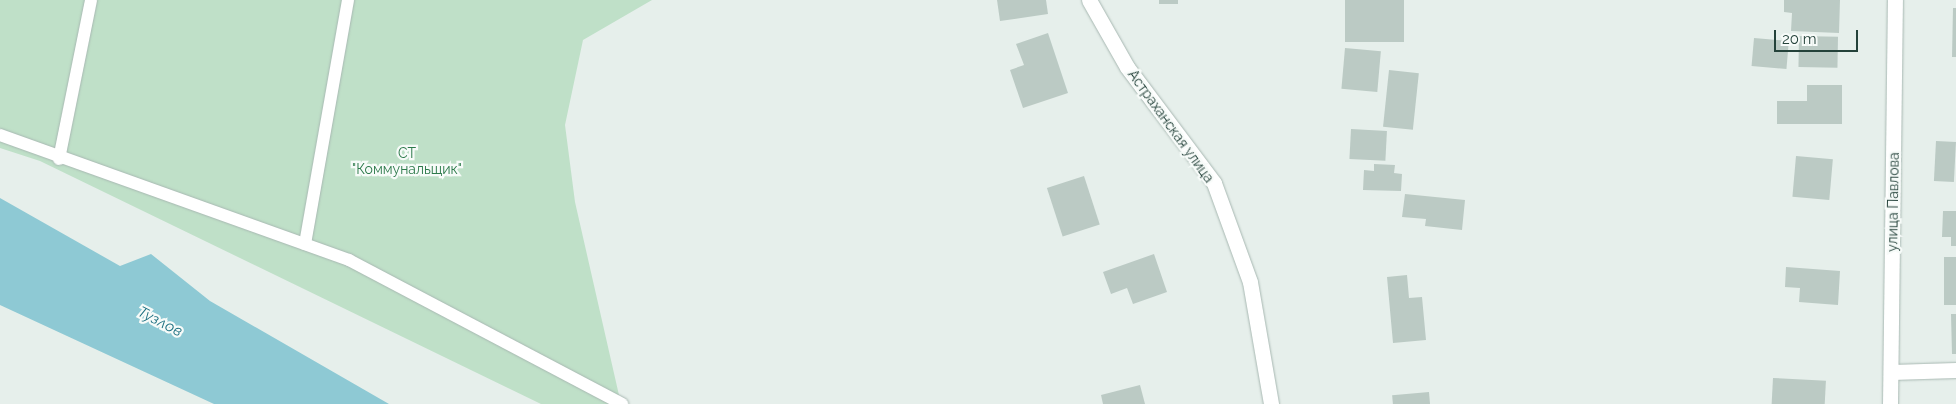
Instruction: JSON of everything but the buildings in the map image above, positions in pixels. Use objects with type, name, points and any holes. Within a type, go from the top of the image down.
[{"type":"street","name":"Астраханская улица","points":[[1089,0],[1127,67],[1214,183],[1250,282],[1271,404]]},
{"type":"street","name":"улица Павлова","points":[[1890,404],[1895,0]]},
{"type":"street","points":[[1891,372],[1956,370]]},
{"type":"lane","points":[[59,159],[91,0]]},
{"type":"lane","points":[[305,244],[348,0]]},
{"type":"lane","points":[[0,135],[59,159],[349,260],[622,404]]},
{"type":"green space","name":"СТ \"Коммунальщик\"","points":[[0,0],[652,0],[583,40],[565,125],[575,202],[621,404],[541,404],[40,161],[0,148]]},
{"type":"water","name":"Тузлов","points":[[0,198],[120,266],[151,254],[210,301],[389,404],[214,404],[0,305]]}]
